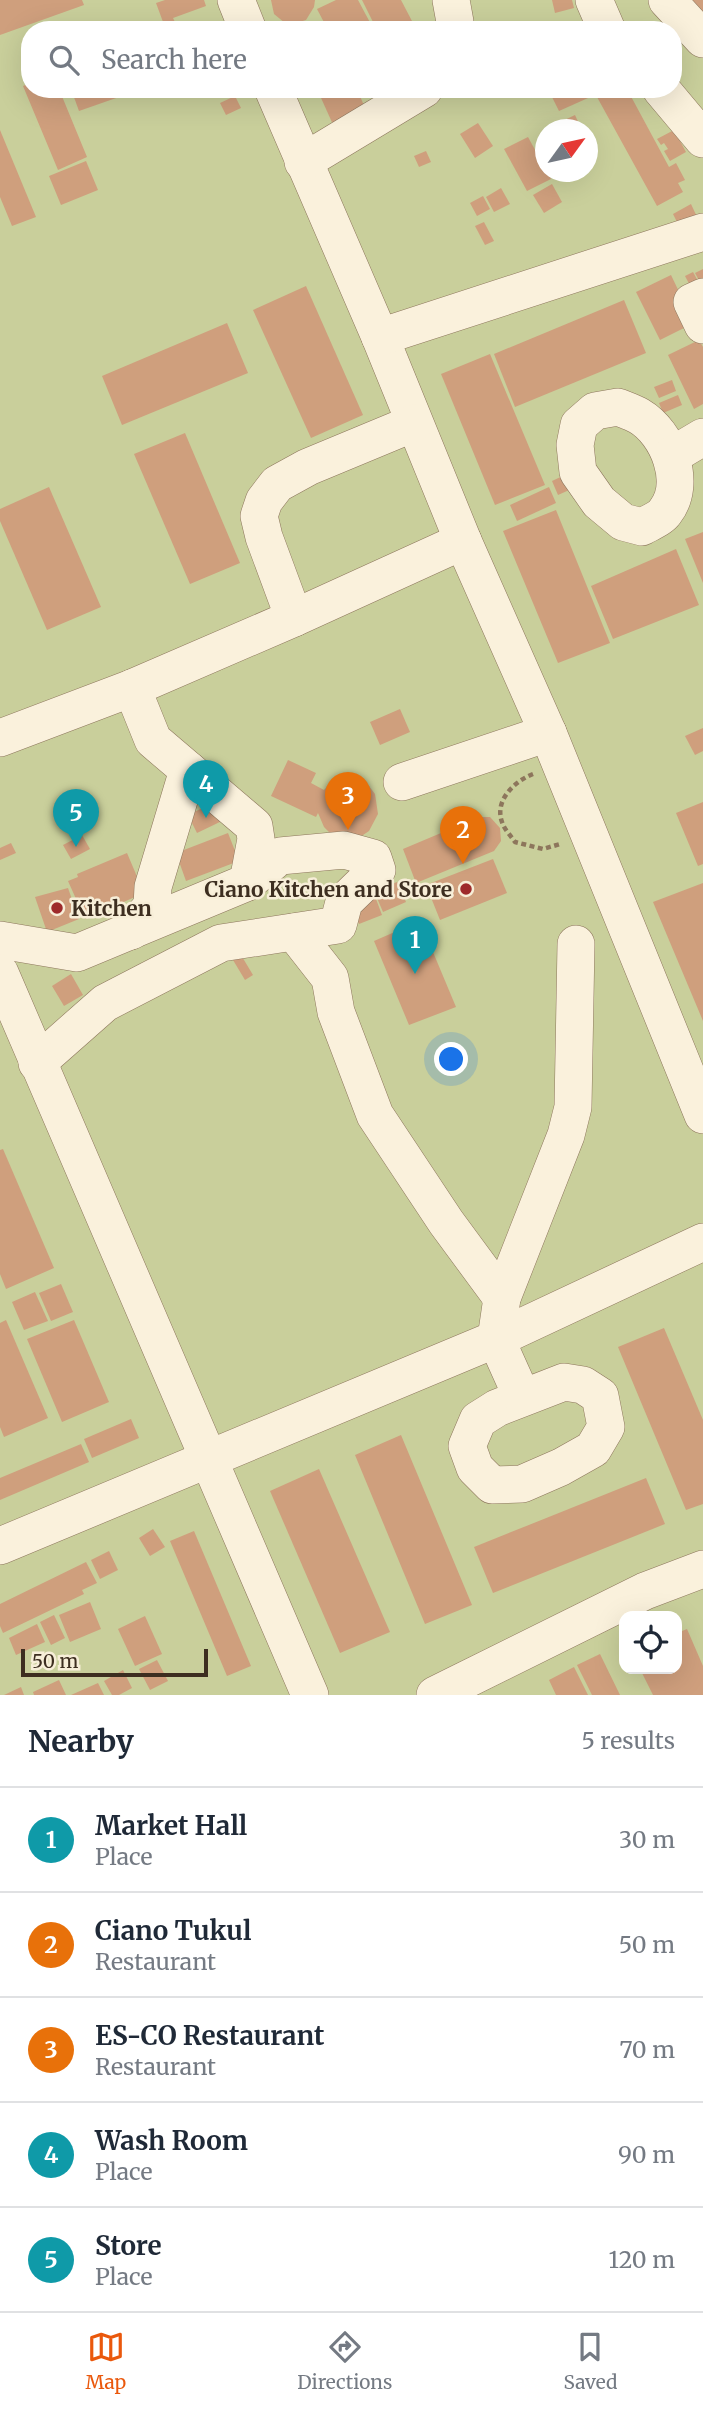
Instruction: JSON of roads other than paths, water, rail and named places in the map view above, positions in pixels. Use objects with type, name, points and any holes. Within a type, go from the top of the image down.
[{"type":"street","points":[[236,0],[244,21]]},
{"type":"street","points":[[451,0],[455,21]]},
{"type":"street","points":[[594,0],[603,21]]},
{"type":"street","points":[[667,0],[703,39]]},
{"type":"street","points":[[277,98],[380,337],[463,541],[589,830],[703,1115]]},
{"type":"street","points":[[303,162],[409,98]]},
{"type":"street","points":[[668,98],[703,139]]},
{"type":"street","points":[[380,337],[703,232]]},
{"type":"street","points":[[703,297],[692,302],[703,325]]},
{"type":"street","points":[[295,618],[264,537],[259,516],[264,501],[277,484],[308,467],[414,423]]},
{"type":"street","points":[[671,456],[703,437]]},
{"type":"street","points":[[0,738],[132,688],[295,618],[463,541]]},
{"type":"street","points":[[132,688],[153,740],[254,826],[256,839],[248,882]]},
{"type":"street","points":[[402,782],[554,748]]},
{"type":"street","points":[[131,931],[152,906],[153,887],[188,770]]},
{"type":"street","points":[[0,940],[77,953],[248,882],[280,856],[344,850],[373,858],[377,870],[344,902],[338,925],[221,943],[105,1003],[37,1063]]},
{"type":"street","points":[[295,932],[330,978],[336,1012],[375,1115],[446,1222],[502,1298]]},
{"type":"street","points":[[522,1397],[496,1339],[502,1298],[566,1135],[573,1107],[576,944]]},
{"type":"street","points":[[0,973],[310,1695]]},
{"type":"street","points":[[0,1546],[496,1339],[703,1242]]},
{"type":"street","points":[[435,1695],[645,1591],[703,1569]]},
{"type":"place","name":"Wash Room","points":[[206,818]]},
{"type":"place","name":"ES-CO Restaurant","points":[[348,830]]},
{"type":"place","name":"Store","points":[[76,847]]},
{"type":"place","name":"Ciano Tukul","points":[[463,864]]},
{"type":"place","name":"Ciano Kitchen and Store","points":[[466,889]]},
{"type":"place","name":"Kitchen","points":[[57,908]]},
{"type":"place","name":"Market Hall","points":[[415,974]]}]
